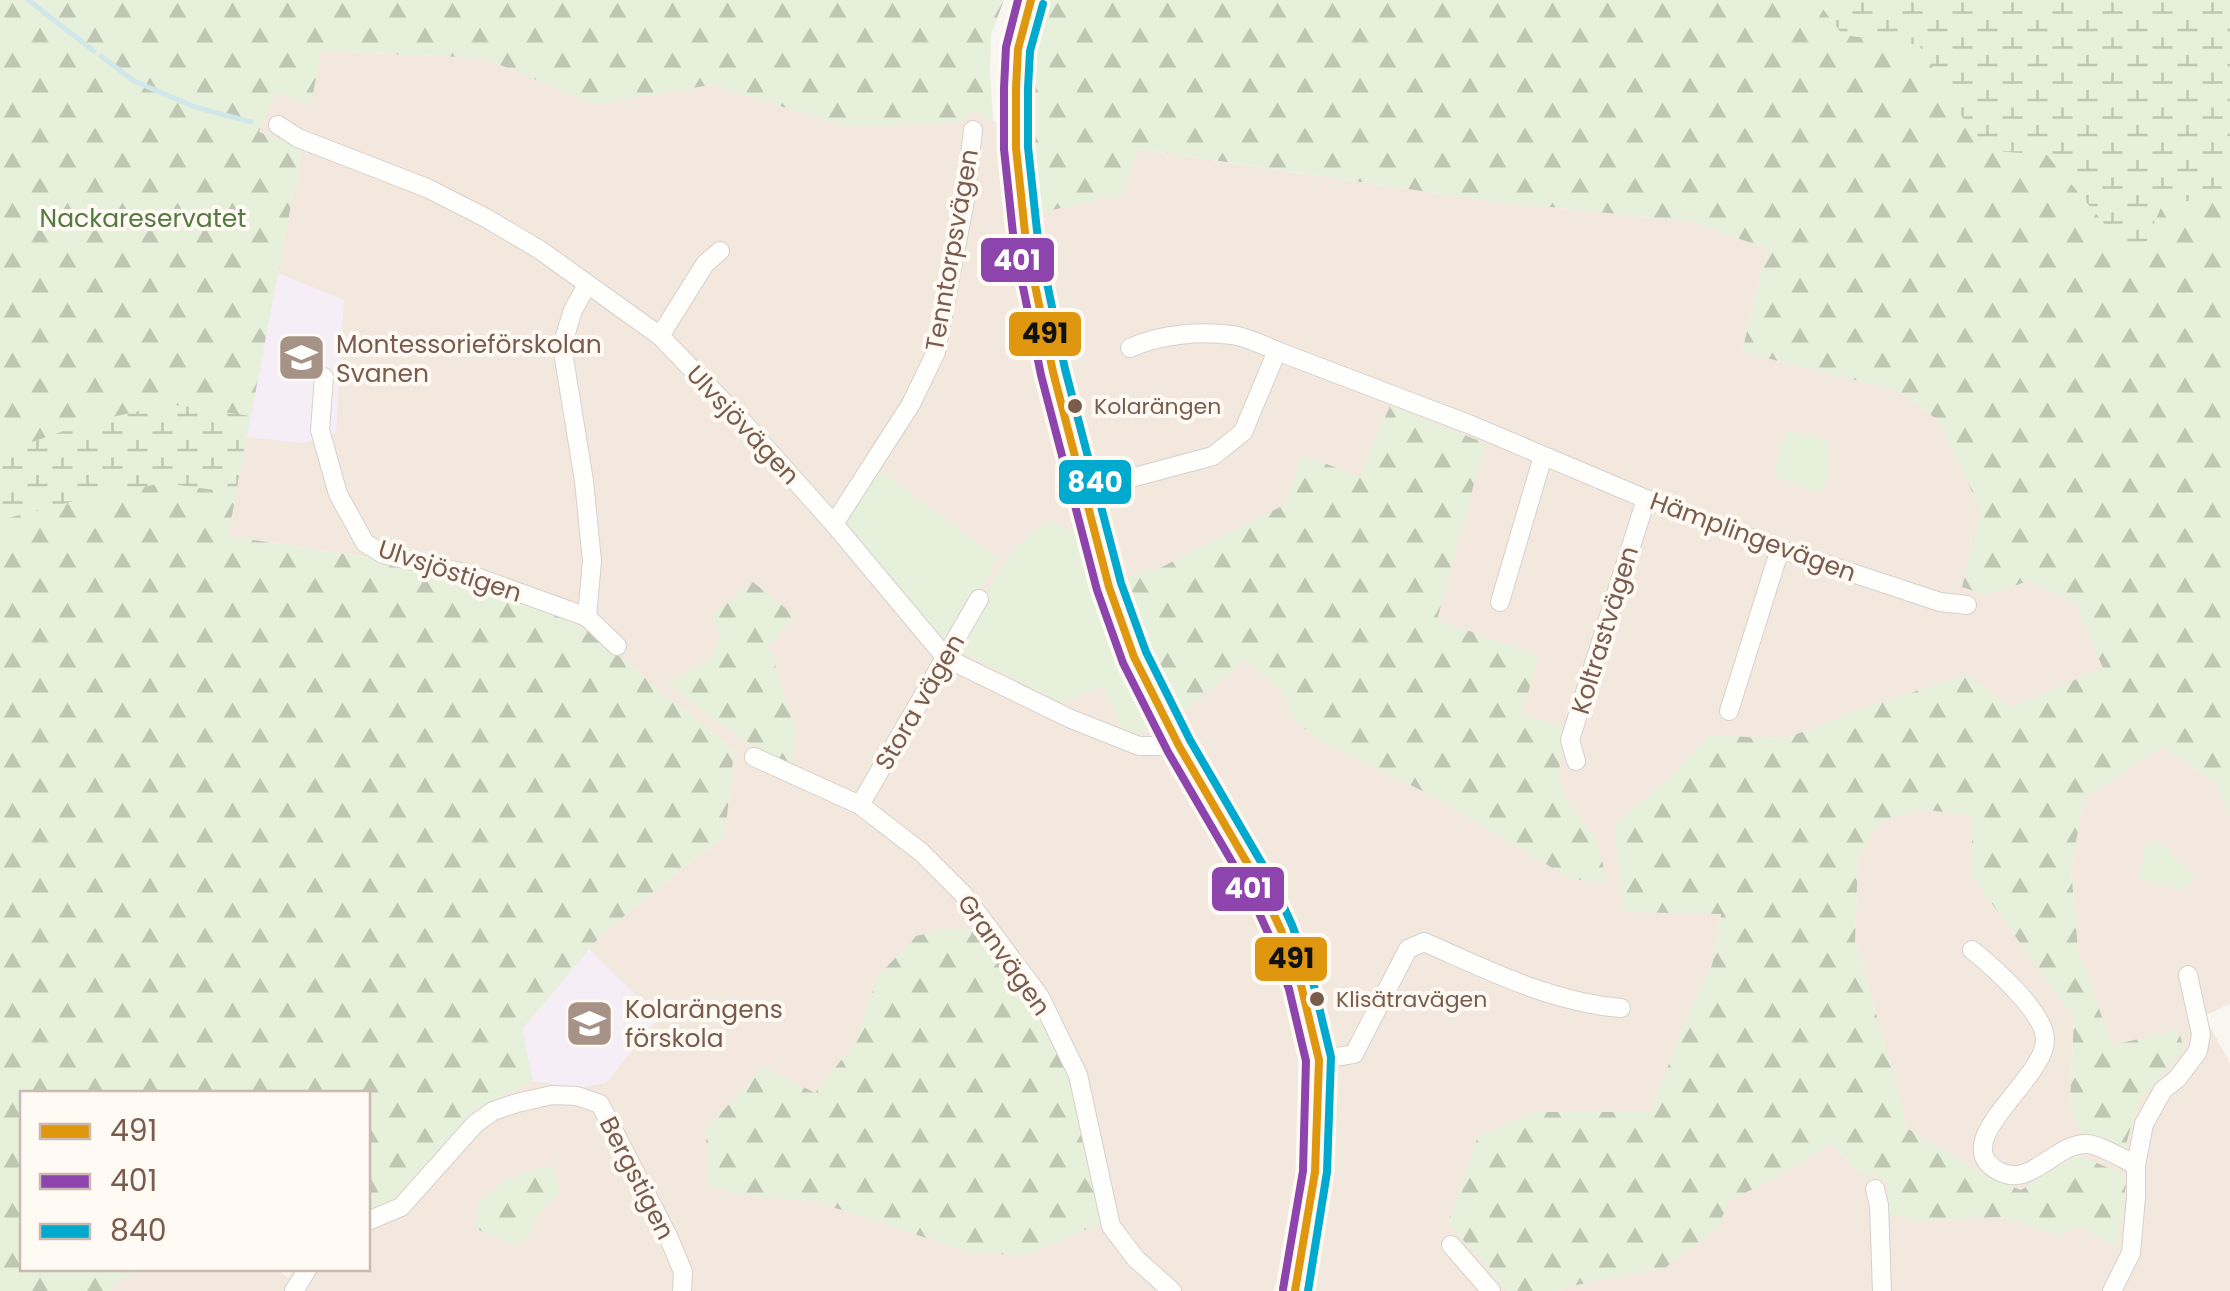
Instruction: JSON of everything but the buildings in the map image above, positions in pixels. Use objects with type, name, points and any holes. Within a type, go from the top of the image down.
[{"type":"main road","points":[[1031,0],[1018,49],[1016,88],[1016,148],[1026,242],[1053,372],[1109,588],[1134,658],[1281,930],[1301,985],[1319,1060],[1315,1172],[1295,1291]]},
{"type":"street","name":"Ulvsjövägen","points":[[278,124],[298,138],[426,188],[486,218],[540,250],[660,336],[740,418],[946,658],[1070,719],[1139,746],[1179,746]]},
{"type":"street","name":"Tenntorpsvägen","points":[[834,524],[911,404],[936,352],[965,200],[973,130]]},
{"type":"street","points":[[660,336],[704,264],[720,251]]},
{"type":"street","points":[[587,617],[592,560],[584,481],[562,346],[573,310],[588,285]]},
{"type":"street","name":"Hämplingevägen","points":[[1130,348],[1144,341],[1198,333],[1236,335],[1780,549],[1940,602],[1968,604]]},
{"type":"street","points":[[1086,490],[1214,456],[1243,432],[1277,351]]},
{"type":"street","name":"Ulvsjöstigen","points":[[324,377],[320,430],[338,494],[365,544],[383,554],[468,574],[587,617],[617,646]]},
{"type":"street","points":[[1500,602],[1543,456]]},
{"type":"street","name":"Koltrastvägen","points":[[1576,760],[1570,740],[1646,499]]},
{"type":"street","points":[[1729,711],[1780,549]]},
{"type":"street","name":"Stora vägen","points":[[860,804],[979,599]]},
{"type":"street","name":"Granvägen","points":[[754,757],[860,804],[963,894],[1040,997],[1078,1075],[1111,1226],[1136,1259],[1172,1291]]},
{"type":"street","points":[[1319,1060],[1354,1054],[1408,949],[1424,942],[1532,989],[1595,1006],[1621,1008]]},
{"type":"street","points":[[1972,950],[2008,980],[2046,1034],[2045,1048],[2024,1085],[1987,1129],[1981,1148],[1985,1159],[1996,1170],[2022,1174],[2063,1150],[2088,1144],[2136,1165]]},
{"type":"street","points":[[2112,1291],[2131,1253],[2136,1165],[2144,1124],[2164,1090],[2198,1051],[2201,1034],[2188,975]]},
{"type":"street","name":"Bergstigen","points":[[370,1221],[401,1207],[475,1124],[494,1111],[552,1095],[577,1096],[600,1104],[668,1236],[682,1272],[682,1291]]},
{"type":"street","points":[[1874,1189],[1879,1205],[1882,1291]]},
{"type":"street","points":[[1451,1246],[1491,1291]]},
{"type":"shaded area","points":[[321,51],[483,58],[595,104],[711,85],[846,126],[974,111],[993,121],[1007,122],[1084,532],[1271,933],[1296,1010],[1306,1081],[1306,1126],[1290,1253],[1273,1291],[111,1291],[136,1271],[279,1271],[288,1278],[294,1271],[370,1271],[370,1210],[394,1198],[476,1108],[532,1081],[522,1029],[603,933],[725,835],[734,751],[590,632],[473,585],[366,557],[227,536],[302,149],[259,132],[276,91]]},
{"type":"shaded area","points":[[1137,149],[1482,200],[1694,222],[1767,249],[1742,352],[1899,391],[1940,422],[1981,511],[1986,595],[2029,581],[2075,603],[2104,668],[2010,708],[1853,712],[1784,739],[1708,735],[1674,774],[1721,913],[1712,965],[1685,1021],[1651,1113],[1536,1112],[1448,1222],[1508,1291],[1303,1291],[1326,1096],[1314,989],[1277,903],[1144,663],[1124,611],[1077,407],[1062,377],[1030,215],[1123,194]]},
{"type":"shaded area","name":"Montessorieförskolan Svanen","points":[[278,273],[344,300],[336,433],[304,443],[245,437]]},
{"type":"shaded area","points":[[2162,747],[2216,782],[2230,817],[2230,1004],[2204,1016],[2230,1063],[2230,1291],[1559,1291],[1717,1226],[1730,1200],[1832,1143],[1857,1172],[1882,1178],[1925,1221],[2003,1217],[2060,1235],[2078,1155],[2022,1190],[1988,1177],[1905,1127],[1902,1104],[1855,941],[1858,856],[1878,823],[1917,808],[1972,815],[1972,876],[2074,1018],[2070,1102],[2138,1100],[2184,1049],[2178,1030],[2112,1046],[2078,950],[2071,868],[2084,799]]},
{"type":"shaded area","name":"Kolarängens förskola","points":[[589,949],[659,1018],[606,1083],[576,1088],[533,1081],[522,1029]]},
{"type":"green space","name":"Nackareservatet","points":[[0,0],[1004,0],[991,34],[993,121],[974,111],[954,123],[846,126],[711,85],[595,104],[483,58],[321,51],[311,104],[276,92],[259,132],[302,148],[228,536],[365,557],[473,585],[590,632],[734,751],[725,835],[603,933],[522,1029],[533,1081],[476,1108],[394,1198],[370,1210],[370,1091],[20,1091],[20,1271],[136,1271],[111,1291],[0,1291]]},
{"type":"green space","points":[[1042,0],[2230,0],[2230,817],[2216,782],[2162,747],[2084,799],[2071,868],[2078,950],[2112,1045],[2179,1030],[2184,1050],[2138,1100],[2124,1152],[2082,1136],[2070,1102],[2074,1018],[1972,876],[1972,815],[1917,809],[1879,823],[1858,856],[1855,941],[1902,1104],[1905,1127],[1988,1177],[2021,1190],[2078,1155],[2123,1174],[2126,1184],[2117,1246],[2079,1226],[2060,1235],[2003,1217],[1925,1221],[1887,1214],[1887,1186],[1882,1178],[1857,1172],[1832,1143],[1730,1200],[1718,1226],[1665,1268],[1559,1291],[1508,1291],[1448,1223],[1478,1136],[1536,1112],[1651,1112],[1685,1021],[1712,965],[1721,914],[1624,912],[1614,825],[1674,774],[1708,735],[1784,739],[1968,674],[2010,707],[2103,668],[2075,603],[2029,581],[1986,595],[1962,587],[1981,511],[1940,422],[1899,391],[1742,352],[1767,249],[1694,222],[1482,200],[1138,149],[1124,194],[1030,215],[1029,80]]},
{"type":"green space","points":[[1816,0],[2230,0],[2230,143],[2225,142],[2221,196],[2162,205],[2137,263],[2047,155],[1982,150],[1919,45],[1843,35]]},
{"type":"green space","points":[[170,404],[250,416],[236,493],[164,483],[0,520],[0,436],[29,443],[90,422]]},
{"type":"green space","points":[[1390,406],[1485,443],[1437,620],[1539,655],[1522,714],[1563,726],[1559,775],[1564,797],[1598,841],[1607,884],[1569,878],[1437,798],[1325,743],[1297,723],[1281,691],[1246,660],[1184,710],[1151,653],[1127,577],[1162,567],[1286,504],[1302,455],[1359,476]]},
{"type":"green space","points":[[1790,432],[1829,442],[1822,490],[1814,491],[1777,477],[1778,453]]},
{"type":"green space","points":[[878,470],[999,558],[950,639],[938,637],[844,528]]},
{"type":"green space","points":[[1054,521],[1068,530],[1084,532],[1158,720],[1141,734],[1121,727],[1104,687],[1060,702],[960,650],[986,593],[1010,556],[1038,529]]},
{"type":"green space","points":[[753,582],[795,616],[769,646],[796,730],[791,766],[742,738],[667,683],[709,660],[720,640],[713,615]]},
{"type":"green space","points":[[2156,840],[2196,880],[2180,889],[2139,879],[2145,847]]},
{"type":"green space","points":[[974,928],[1033,1006],[1060,1057],[1079,1118],[1100,1223],[1026,1255],[972,1253],[817,1202],[746,1195],[708,1186],[706,1130],[763,1066],[815,1093],[854,1044],[878,976],[916,936]]},
{"type":"green space","points":[[546,1165],[556,1171],[560,1193],[536,1216],[529,1237],[514,1246],[475,1228],[479,1203],[507,1178]]},
{"type":"waterway","points":[[28,0],[94,51]]},
{"type":"waterway","points":[[101,56],[134,81],[195,107],[251,122]]},
{"type":"transit line","name":"401","points":[[1018,0],[1006,47],[1004,88],[1004,149],[1014,243],[1041,375],[1097,590],[1123,663],[1168,752],[1249,891],[1269,935],[1289,989],[1306,1061],[1303,1171],[1283,1289]]},
{"type":"transit line","name":"491","points":[[1031,0],[1018,49],[1016,88],[1016,148],[1026,242],[1053,372],[1109,587],[1134,657],[1281,930],[1301,985],[1319,1060],[1315,1172],[1295,1291]]},
{"type":"transit line","name":"840","points":[[1043,4],[1030,51],[1028,88],[1028,147],[1038,240],[1065,369],[1121,583],[1146,652],[1190,740],[1271,879],[1292,925],[1313,982],[1331,1057],[1327,1172],[1308,1291]]},
{"type":"place","name":"Montessorieförskolan Svanen","points":[[301,358]]},
{"type":"place","name":"Kolarängen","points":[[1075,406]]},
{"type":"place","name":"Klisätravägen","points":[[1317,999]]},
{"type":"place","name":"Kolarängens förskola","points":[[590,1023]]}]
